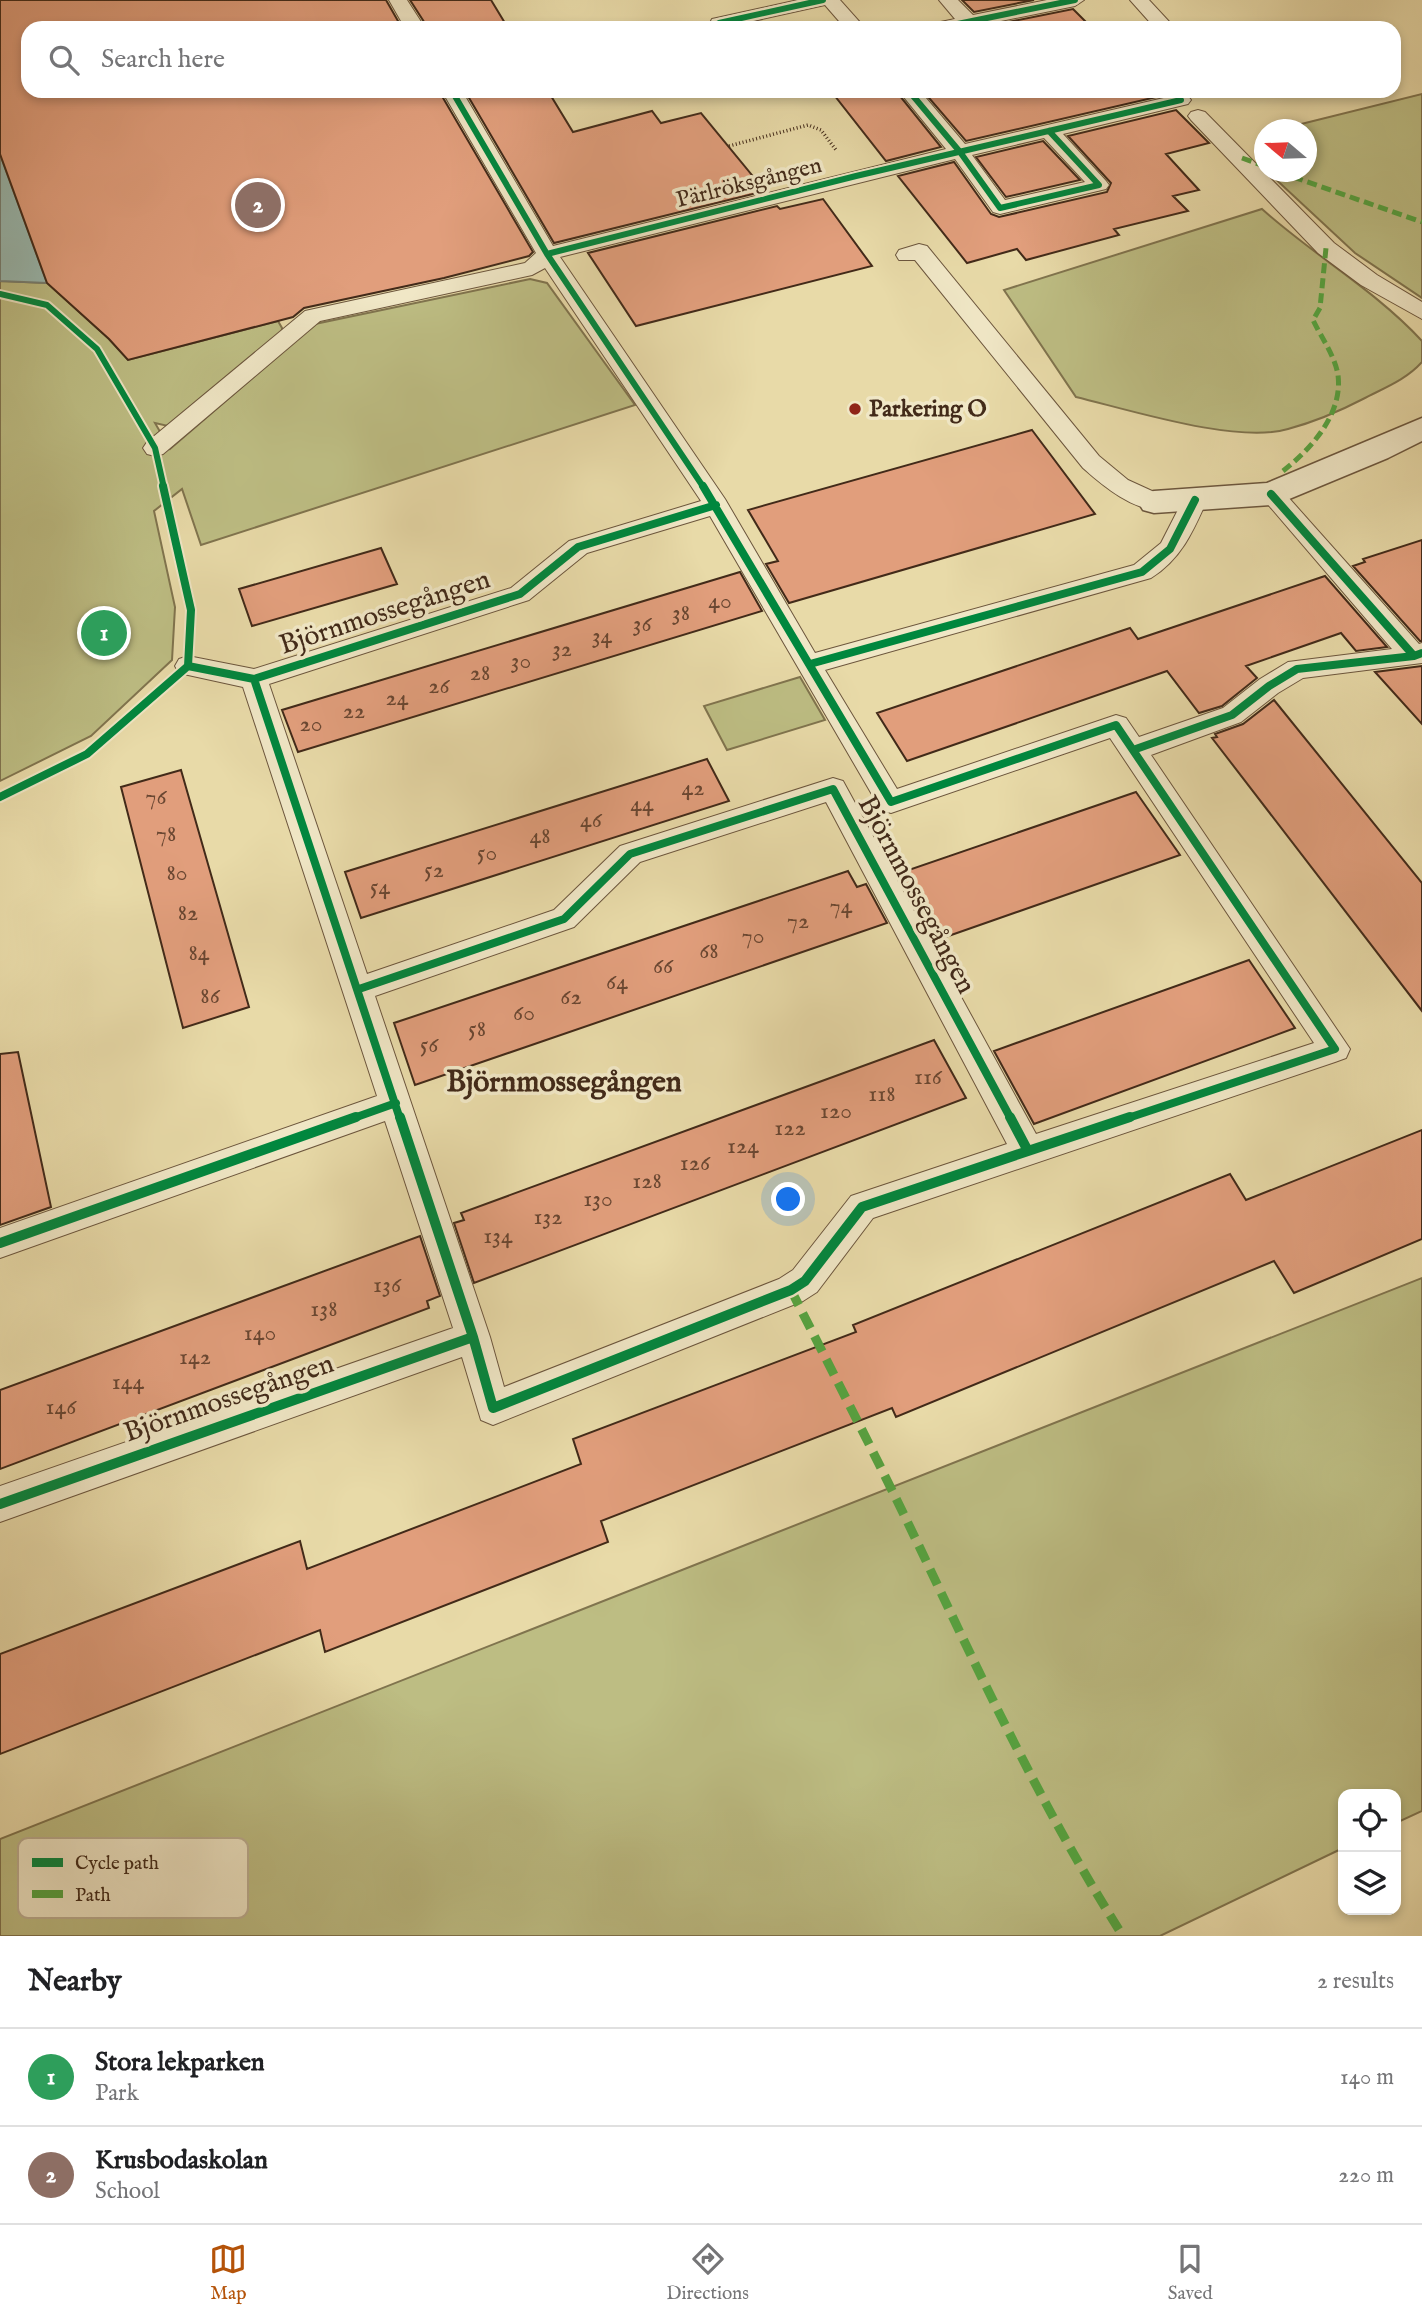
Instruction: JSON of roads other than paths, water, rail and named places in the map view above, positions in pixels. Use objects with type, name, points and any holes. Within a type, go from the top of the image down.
[{"type":"street","points":[[1154,502],[1271,494],[1377,451],[1422,428]]},
{"type":"lane","points":[[398,0],[411,21]]},
{"type":"lane","points":[[728,21],[823,0]]},
{"type":"lane","points":[[830,0],[850,21]]},
{"type":"lane","points":[[948,0],[968,21],[1074,0]]},
{"type":"lane","points":[[1139,0],[1158,21]]},
{"type":"lane","name":"Björnmossegången","points":[[254,679],[474,1337],[493,1408],[791,1290],[805,1281],[862,1207],[1335,1049],[1116,725],[891,803],[716,505],[547,254],[456,98]]},
{"type":"lane","points":[[915,98],[960,152],[1000,208],[1099,185],[1049,131]]},
{"type":"lane","name":"Pärlröksgången","points":[[155,448],[313,316],[532,268],[547,254],[856,176],[1181,100]]},
{"type":"lane","points":[[1198,116],[1326,248],[1369,280],[1422,312]]},
{"type":"lane","points":[[907,255],[919,251],[1091,462],[1119,486],[1154,502]]},
{"type":"lane","points":[[1271,494],[1418,654]]},
{"type":"lane","points":[[810,664],[1142,572],[1157,564],[1174,547],[1195,500]]},
{"type":"lane","name":"Björnmossegången","points":[[188,666],[254,679],[520,594],[578,547],[716,505]]},
{"type":"lane","points":[[1133,750],[1232,715],[1269,686],[1297,669],[1418,654]]},
{"type":"lane","name":"Björnmossegången","points":[[359,989],[564,919],[630,854],[874,775]]},
{"type":"lane","name":"Björnmossegången","points":[[833,789],[1028,1151]]},
{"type":"lane","points":[[0,1243],[396,1102]]},
{"type":"lane","name":"Björnmossegången","points":[[0,1504],[474,1337]]},
{"type":"water","points":[[0,154],[47,283],[0,281]]},
{"type":"place","name":"Krusbodaskolan","points":[[258,205]]},
{"type":"place","name":"Parkering O","points":[[855,409]]},
{"type":"place","name":"Stora lekparken","points":[[104,633]]},
{"type":"district","name":"Björnmossegången","points":[[564,1083]]}]
